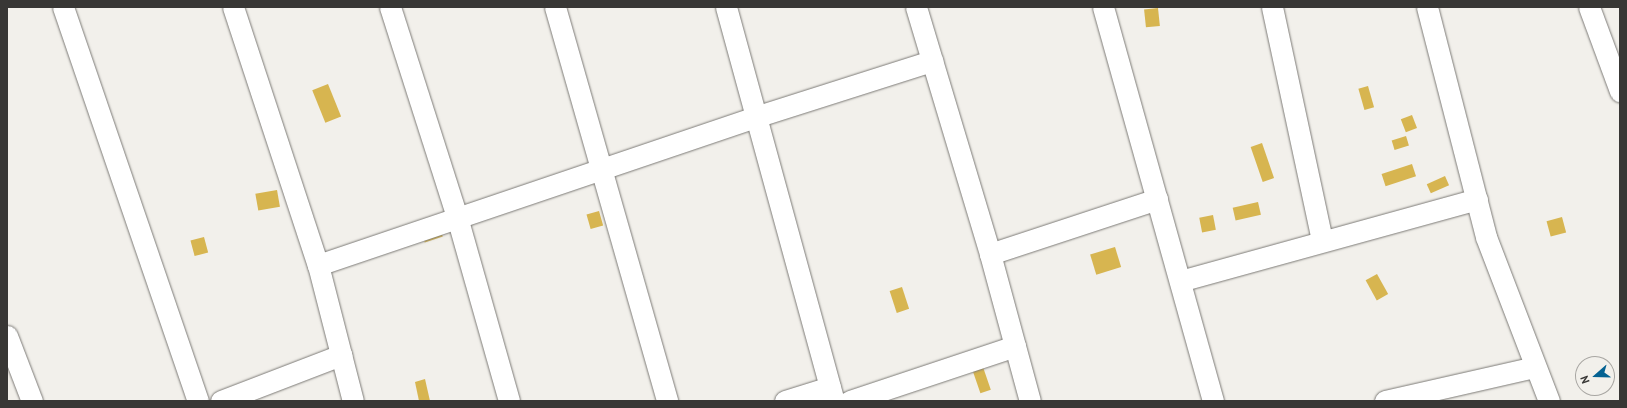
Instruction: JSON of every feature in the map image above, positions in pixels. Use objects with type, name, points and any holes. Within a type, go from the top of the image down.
[{"type":"street","points":[[63,7],[198,401]]},
{"type":"street","points":[[233,7],[318,266],[353,401]]},
{"type":"street","points":[[390,7],[457,217],[509,401]]},
{"type":"street","points":[[555,7],[668,401]]},
{"type":"street","points":[[726,7],[832,394],[785,401]]},
{"type":"street","points":[[916,7],[990,254],[1030,401]]},
{"type":"street","points":[[1103,7],[1213,401]]},
{"type":"street","points":[[1272,7],[1322,241]]},
{"type":"street","points":[[1427,7],[1486,237],[1548,401]]},
{"type":"street","points":[[1589,7],[1620,92]]},
{"type":"street","points":[[318,266],[602,168],[755,117],[932,61]]},
{"type":"street","points":[[1180,281],[1477,198]]},
{"type":"street","points":[[990,254],[1157,199]]},
{"type":"street","points":[[7,336],[32,401]]},
{"type":"street","points":[[850,401],[1014,346]]},
{"type":"street","points":[[221,401],[341,355]]},
{"type":"street","points":[[1385,401],[1535,367]]},
{"type":"building","points":[[1158,8],[1160,26],[1146,27],[1144,9]]},
{"type":"building","points":[[328,84],[341,116],[325,123],[312,90]]},
{"type":"building","points":[[1368,86],[1374,107],[1364,110],[1358,89]]},
{"type":"building","points":[[1412,115],[1417,128],[1406,132],[1401,119]]},
{"type":"building","points":[[1406,136],[1409,146],[1395,150],[1392,140]]},
{"type":"building","points":[[1262,143],[1274,178],[1263,182],[1251,147]]},
{"type":"building","points":[[1412,164],[1416,176],[1386,186],[1382,174]]},
{"type":"building","points":[[1445,176],[1449,185],[1431,193],[1427,184]]},
{"type":"building","points":[[277,190],[280,207],[258,211],[255,194]]},
{"type":"building","points":[[1258,202],[1261,215],[1236,221],[1233,208]]},
{"type":"building","points":[[599,211],[603,225],[591,229],[587,215]]},
{"type":"building","points":[[1213,215],[1216,230],[1202,232],[1199,218]]},
{"type":"building","points":[[1562,217],[1566,232],[1551,237],[1547,221]]},
{"type":"building","points":[[440,228],[443,237],[425,242],[422,234]]},
{"type":"building","points":[[204,237],[208,252],[195,256],[190,241]]},
{"type":"building","points":[[1115,247],[1121,267],[1096,275],[1090,255]]},
{"type":"building","points":[[1377,274],[1388,294],[1377,300],[1366,280]]},
{"type":"building","points":[[902,287],[909,309],[897,313],[890,291]]},
{"type":"building","points":[[983,367],[991,390],[980,393],[973,371]]},
{"type":"building","points":[[425,379],[430,401],[419,401],[415,382]]}]
